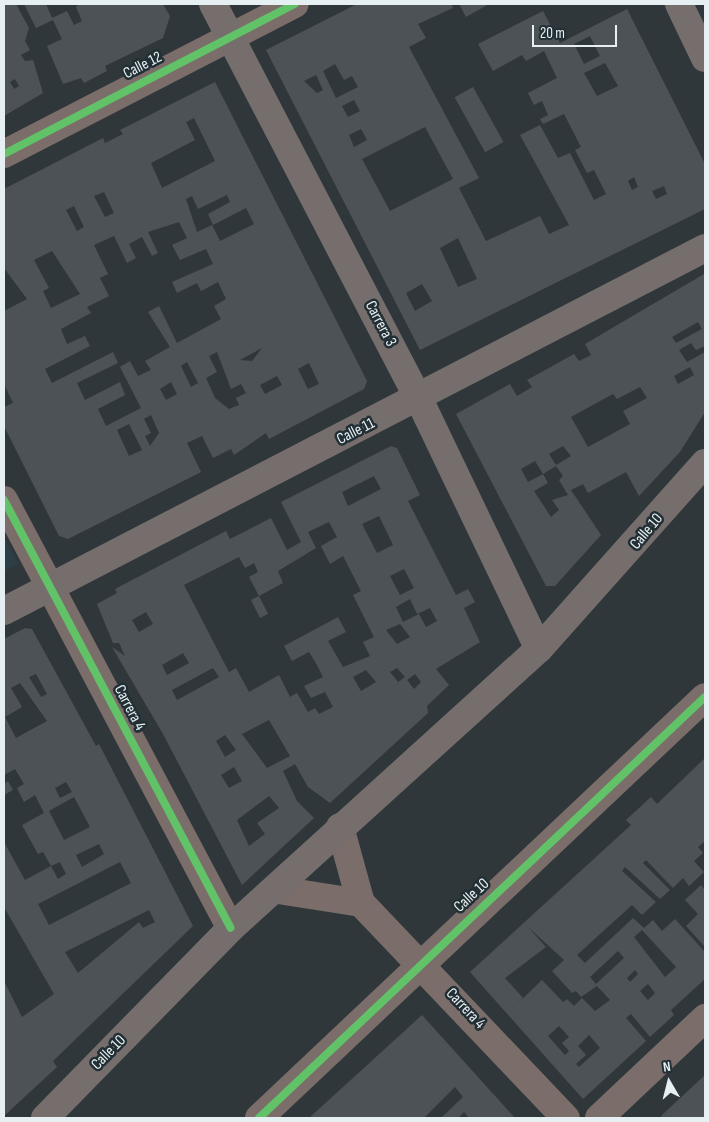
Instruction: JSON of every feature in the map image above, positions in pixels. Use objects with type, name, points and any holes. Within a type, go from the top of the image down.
[{"type":"main road","name":"Carrera 3","points":[[213,4],[420,399],[539,649]]},
{"type":"main road","points":[[678,4],[705,58]]},
{"type":"main road","name":"Calle 11","points":[[4,611],[420,399],[705,248]]},
{"type":"main road","name":"Calle 10","points":[[45,1118],[232,928],[278,890],[340,828],[539,649],[705,463]]},
{"type":"street","name":"Calle 12","points":[[4,154],[295,4]]},
{"type":"street","name":"Carrera 4","points":[[4,500],[48,588],[232,928]]},
{"type":"street","name":"Calle 10","points":[[260,1118],[421,963],[705,696]]},
{"type":"street","name":"Carrera 4","points":[[340,828],[361,903],[421,963],[566,1118]]},
{"type":"street","points":[[278,890],[361,903]]},
{"type":"street","points":[[600,1118],[705,1018]]},
{"type":"shaded area","points":[[4,537],[18,564],[4,571]]},
{"type":"building","points":[[4,4],[16,4],[29,28],[25,41],[30,50],[21,55],[25,61],[33,60],[43,93],[4,116]],"holes":[[[15,79],[19,86],[14,89],[10,82]]]},
{"type":"building","points":[[24,4],[46,4],[53,20],[36,28]]},
{"type":"building","points":[[79,4],[163,4],[170,16],[163,38],[105,66],[107,71],[84,83],[81,78],[63,84],[47,46],[62,39],[52,18],[67,11],[74,25],[82,21],[76,7]]},
{"type":"building","points":[[357,4],[451,4],[453,8],[418,24],[426,38],[409,47],[479,178],[459,188],[486,241],[540,216],[549,234],[569,225],[520,135],[540,125],[558,158],[570,153],[594,200],[606,194],[594,170],[587,173],[575,150],[581,147],[564,114],[543,124],[540,119],[548,115],[542,101],[534,105],[528,93],[557,78],[544,51],[526,61],[522,55],[493,71],[478,44],[543,11],[560,43],[627,9],[705,164],[705,209],[420,350],[266,50]],"holes":[[[590,36],[600,56],[584,64],[574,44]],[[605,63],[618,86],[597,96],[584,73]],[[335,64],[344,80],[352,76],[358,87],[336,98],[323,71]],[[316,75],[323,90],[317,93],[304,81]],[[354,100],[360,111],[348,117],[342,106]],[[425,127],[453,179],[390,211],[362,159]],[[361,129],[367,140],[354,147],[349,135]],[[634,177],[638,187],[632,190],[628,181]],[[664,186],[667,194],[656,199],[652,191]],[[458,238],[477,279],[458,287],[440,248]],[[422,284],[432,301],[415,311],[406,293]]]},
{"type":"building","points":[[459,4],[489,4],[466,17]]},
{"type":"building","points":[[215,82],[367,381],[364,389],[269,439],[266,433],[234,455],[231,449],[213,458],[202,436],[187,443],[201,472],[68,539],[59,536],[4,426],[4,407],[13,403],[4,384],[4,311],[27,299],[4,268],[4,189],[103,138],[105,143],[123,134],[120,130]],"holes":[[[194,118],[215,161],[162,188],[151,163],[195,140],[186,122]],[[104,192],[114,213],[105,217],[94,196]],[[227,195],[230,202],[208,214],[213,225],[246,208],[254,224],[220,241],[212,225],[197,232],[186,199],[192,196],[198,209]],[[74,206],[84,227],[77,231],[66,210]],[[179,222],[187,238],[172,245],[180,260],[206,249],[213,264],[172,282],[177,293],[197,283],[201,291],[218,282],[226,299],[214,306],[221,319],[177,343],[159,306],[148,312],[170,347],[145,361],[151,370],[138,376],[130,361],[120,367],[141,408],[106,426],[98,409],[125,395],[120,382],[85,400],[77,383],[118,363],[113,352],[52,383],[45,369],[90,346],[85,336],[67,344],[61,329],[91,313],[87,307],[109,296],[100,278],[108,274],[94,245],[114,236],[127,263],[136,258],[129,244],[142,237],[152,256],[158,253],[148,232]],[[52,251],[80,294],[51,308],[43,291],[49,288],[34,260]],[[262,348],[252,361],[240,360]],[[217,352],[231,389],[241,384],[246,393],[236,398],[239,405],[229,409],[215,398],[206,378],[217,372],[209,356]],[[187,362],[198,383],[191,387],[181,366]],[[309,363],[319,384],[308,389],[298,369]],[[277,376],[282,385],[265,394],[260,385]],[[171,382],[177,394],[166,400],[160,389]],[[151,415],[159,433],[150,446],[145,436],[151,433],[144,419]],[[129,424],[142,450],[129,456],[117,430]]]},
{"type":"building","points":[[473,87],[504,142],[485,152],[455,97]]},
{"type":"building","points":[[704,274],[705,346],[696,350],[691,343],[679,350],[687,362],[705,352],[705,412],[680,452],[639,496],[626,472],[588,493],[583,484],[571,490],[601,535],[555,586],[546,586],[456,414],[510,384],[517,396],[532,387],[527,380],[574,354],[579,361],[591,355],[585,344]],"holes":[[[698,322],[702,329],[676,343],[672,337]],[[690,367],[694,375],[678,384],[674,376]],[[640,387],[647,398],[623,411],[630,424],[588,447],[571,417],[613,394],[617,399]],[[563,446],[571,456],[556,465],[549,454]],[[535,461],[543,474],[528,482],[521,469]],[[556,466],[563,476],[559,480],[568,495],[552,500],[559,510],[551,517],[534,491],[548,483],[543,474]]]},
{"type":"building","points":[[391,446],[397,448],[420,495],[408,501],[456,595],[468,589],[475,602],[464,608],[480,642],[436,669],[449,685],[427,706],[428,713],[330,803],[308,787],[295,764],[283,771],[297,801],[314,818],[242,885],[163,734],[112,647],[125,656],[119,643],[113,643],[97,604],[117,593],[115,589],[226,531],[230,539],[271,518],[287,550],[301,542],[281,502]],"holes":[[[374,476],[381,489],[348,506],[342,492]],[[379,516],[393,545],[377,553],[362,524]],[[329,522],[337,537],[321,546],[330,564],[343,556],[361,591],[353,595],[374,637],[363,642],[370,656],[343,667],[328,641],[346,632],[338,617],[284,646],[292,661],[309,652],[317,665],[323,677],[304,686],[311,698],[325,692],[333,707],[319,714],[315,708],[308,712],[297,693],[290,697],[279,675],[249,692],[236,668],[229,672],[184,585],[239,557],[245,568],[254,563],[258,572],[249,577],[259,596],[283,583],[278,571],[316,548],[308,532]],[[404,569],[414,588],[400,595],[390,576]],[[410,599],[417,614],[430,608],[437,621],[426,627],[419,614],[403,622],[396,607]],[[146,612],[153,624],[139,632],[132,620]],[[400,624],[410,637],[397,644],[386,630]],[[183,653],[189,663],[167,675],[162,665]],[[213,668],[219,677],[177,700],[172,690]],[[397,668],[405,677],[398,682],[390,672]],[[366,670],[376,682],[361,691],[353,677]],[[415,674],[421,682],[414,689],[407,680]],[[269,720],[290,756],[267,768],[242,734]],[[225,735],[236,750],[225,757],[216,741]],[[234,767],[242,781],[229,788],[221,775]],[[269,796],[279,808],[257,823],[265,834],[249,846],[237,820]]]},
{"type":"building","points":[[259,596],[268,614],[260,618],[251,600]]},
{"type":"building","points":[[25,628],[32,629],[96,746],[99,744],[193,926],[53,1061],[57,1067],[4,1116],[4,981],[22,1017],[54,994],[4,907],[4,842],[25,880],[51,866],[43,852],[38,854],[22,825],[44,813],[35,795],[24,802],[17,788],[24,784],[15,769],[4,775],[4,639]],"holes":[[[36,674],[47,694],[41,697],[29,677]],[[20,683],[47,721],[16,738],[5,717],[22,707],[11,688]],[[66,782],[72,792],[60,798],[55,788]],[[74,797],[90,827],[64,840],[49,811]],[[99,844],[104,854],[82,867],[76,855]],[[60,862],[66,874],[58,879],[51,866]],[[120,862],[131,883],[49,925],[38,904]],[[149,910],[155,922],[143,928],[139,922],[78,973],[65,952]]]},
{"type":"building","points":[[705,758],[705,841],[698,847],[703,853],[694,861],[704,872],[689,886],[683,878],[673,888],[646,860],[643,863],[670,890],[660,899],[625,867],[622,871],[656,902],[642,915],[632,905],[577,955],[585,963],[633,918],[644,928],[653,920],[662,931],[675,919],[705,952],[705,979],[671,1010],[674,1015],[650,1037],[631,1014],[626,1018],[646,1041],[583,1099],[470,972],[631,825],[626,820],[651,797],[657,804]],"holes":[[[528,927],[564,960],[552,971],[572,993],[576,991],[581,997],[597,986],[610,1000],[595,1011],[582,998],[574,1006],[567,999],[563,1002],[542,980],[511,1010],[523,998],[505,978],[546,947]],[[642,930],[676,967],[665,977],[634,937]],[[618,951],[624,958],[596,984],[590,977]],[[635,970],[638,974],[630,982],[627,978]],[[648,984],[655,993],[648,1000],[640,991]],[[559,1026],[569,1037],[562,1043],[569,1051],[565,1055],[548,1036]],[[589,1035],[600,1048],[579,1067],[576,1064],[586,1055],[578,1046]]]},
{"type":"building","points":[[8,781],[13,790],[4,795],[4,784]]},
{"type":"building","points":[[701,885],[705,890],[705,947],[686,926],[698,914],[685,900]]},
{"type":"building","points":[[422,1015],[515,1118],[469,1118],[464,1112],[458,1118],[441,1118],[463,1097],[455,1087],[424,1118],[309,1118]]},
{"type":"building","points":[[705,1075],[705,1118],[660,1118],[663,1114]]},
{"type":"cycle path","points":[[4,154],[295,4]]},
{"type":"cycle path","points":[[4,500],[231,928]]},
{"type":"cycle path","points":[[259,1118],[705,697]]}]
